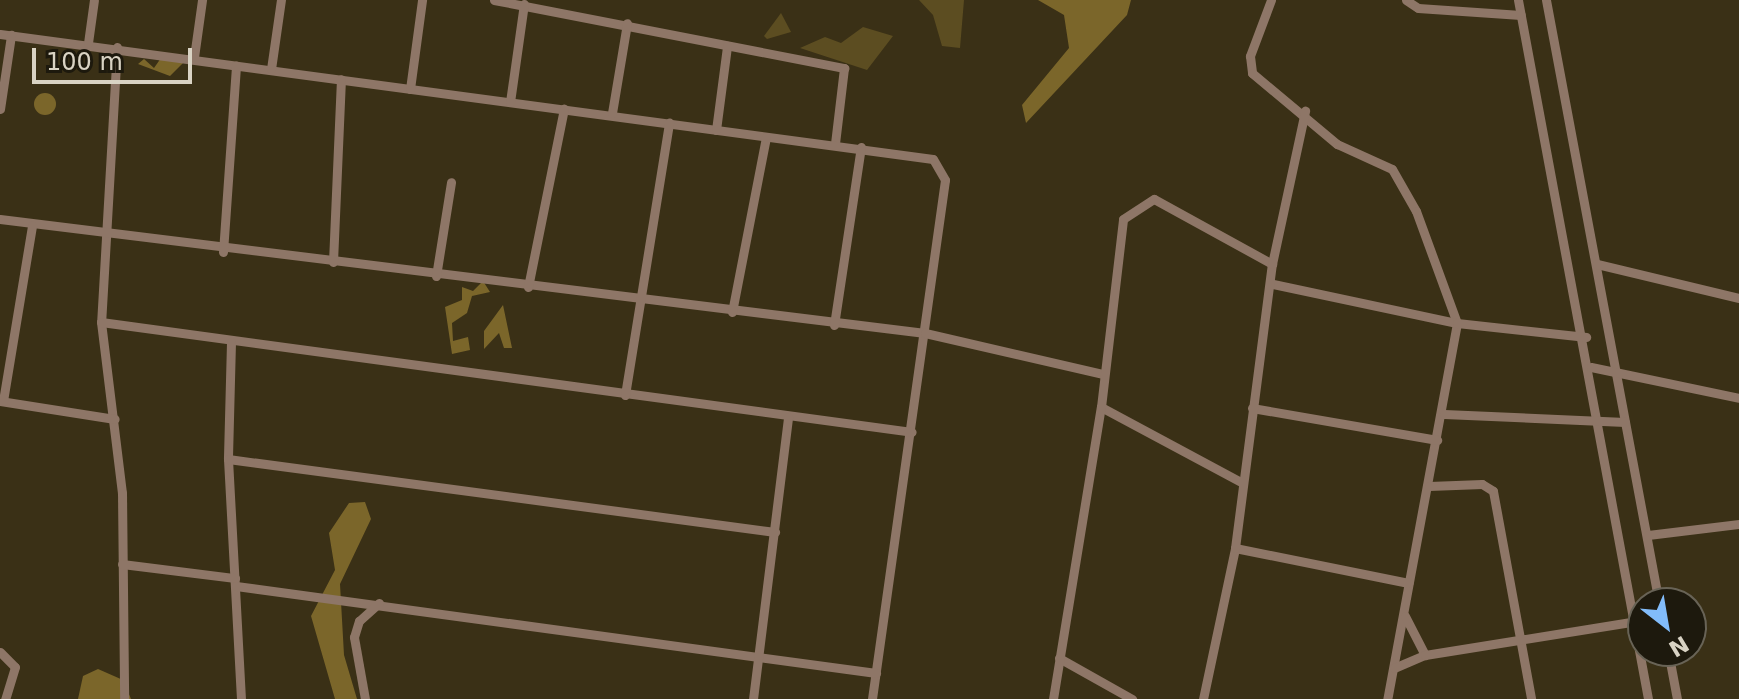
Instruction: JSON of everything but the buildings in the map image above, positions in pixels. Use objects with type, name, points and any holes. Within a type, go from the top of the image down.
[{"type":"street","points":[[88,43],[94,0]]},
{"type":"street","points":[[194,57],[202,0]]},
{"type":"street","points":[[271,69],[281,0]]},
{"type":"street","points":[[410,89],[422,0]]},
{"type":"street","points":[[494,0],[627,23],[844,68],[835,144]]},
{"type":"street","points":[[1271,0],[1248,65],[1305,111],[1337,144],[1392,169],[1416,211],[1457,323],[1444,414],[1387,699]]},
{"type":"street","points":[[1406,0],[1418,8],[1521,15]]},
{"type":"street","points":[[1518,0],[1632,587]]},
{"type":"street","points":[[1546,0],[1656,587]]},
{"type":"street","points":[[510,102],[524,4]]},
{"type":"street","points":[[612,113],[627,23]]},
{"type":"street","points":[[0,109],[6,34],[612,113],[766,137],[923,153],[945,180],[912,432],[872,699]]},
{"type":"street","points":[[716,130],[727,46]]},
{"type":"street","points":[[117,47],[101,322],[115,419],[124,699]]},
{"type":"street","points":[[223,252],[236,65]]},
{"type":"street","points":[[333,262],[341,79]]},
{"type":"street","points":[[528,287],[564,109]]},
{"type":"street","points":[[1203,699],[1235,548],[1241,482],[1273,284],[1272,264],[1305,111]]},
{"type":"street","points":[[625,395],[669,123]]},
{"type":"street","points":[[732,312],[766,137]]},
{"type":"street","points":[[834,325],[861,147]]},
{"type":"street","points":[[436,276],[451,182]]},
{"type":"street","points":[[1053,699],[1101,407],[1123,219],[1144,199],[1272,264]]},
{"type":"street","points":[[0,219],[223,252],[333,262],[639,298],[834,325],[925,333],[1103,374]]},
{"type":"street","points":[[32,225],[1,401],[115,419]]},
{"type":"street","points":[[1597,264],[1739,298]]},
{"type":"street","points":[[1273,284],[1457,323],[1586,337]]},
{"type":"street","points":[[101,322],[912,432]]},
{"type":"street","points":[[231,342],[228,459],[241,699]]},
{"type":"street","points":[[1591,367],[1739,398]]},
{"type":"street","points":[[1101,407],[1241,482]]},
{"type":"street","points":[[1252,408],[1437,440]]},
{"type":"street","points":[[1444,414],[1625,422]]},
{"type":"street","points":[[753,699],[788,417]]},
{"type":"street","points":[[228,459],[775,532]]},
{"type":"street","points":[[1429,486],[1482,484],[1493,491],[1531,699]]},
{"type":"street","points":[[1648,535],[1739,524]]},
{"type":"street","points":[[1235,548],[1409,583]]},
{"type":"street","points":[[122,564],[876,673]]},
{"type":"street","points":[[365,699],[354,637],[359,621],[379,603]]},
{"type":"street","points":[[1405,616],[1425,655]]},
{"type":"street","points":[[1394,668],[1425,655],[1521,644],[1627,623]]},
{"type":"street","points":[[0,652],[15,667],[5,699]]},
{"type":"street","points":[[1059,658],[1132,699]]},
{"type":"street","points":[[1644,667],[1648,699]]},
{"type":"street","points":[[1671,667],[1677,699]]},
{"type":"shaded area","points":[[919,0],[964,0],[960,48],[942,46],[933,15]]},
{"type":"shaded area","points":[[1038,0],[1131,0],[1127,15],[1026,123],[1022,105],[1069,48],[1064,15]]},
{"type":"shaded area","points":[[781,13],[791,32],[767,39],[764,36]]},
{"type":"shaded area","points":[[863,27],[893,36],[867,70],[800,48],[825,37],[841,43]]},
{"type":"shaded area","points":[[161,58],[183,63],[170,76],[138,64],[144,59],[154,68]]},
{"type":"shaded area","points":[[45,93],[53,96],[56,104],[53,112],[45,115],[37,112],[34,104],[37,96]]},
{"type":"shaded area","points":[[483,281],[490,292],[472,296],[467,313],[452,323],[453,341],[468,337],[470,350],[452,354],[445,307],[462,300],[462,287],[473,291]]},
{"type":"shaded area","points":[[503,305],[512,348],[504,348],[499,333],[484,349],[484,331]]},
{"type":"shaded area","points":[[365,502],[371,519],[340,584],[344,655],[357,699],[335,699],[311,616],[335,570],[329,533],[349,503]]},
{"type":"shaded area","points":[[98,669],[123,680],[131,699],[78,699],[83,676]]}]
